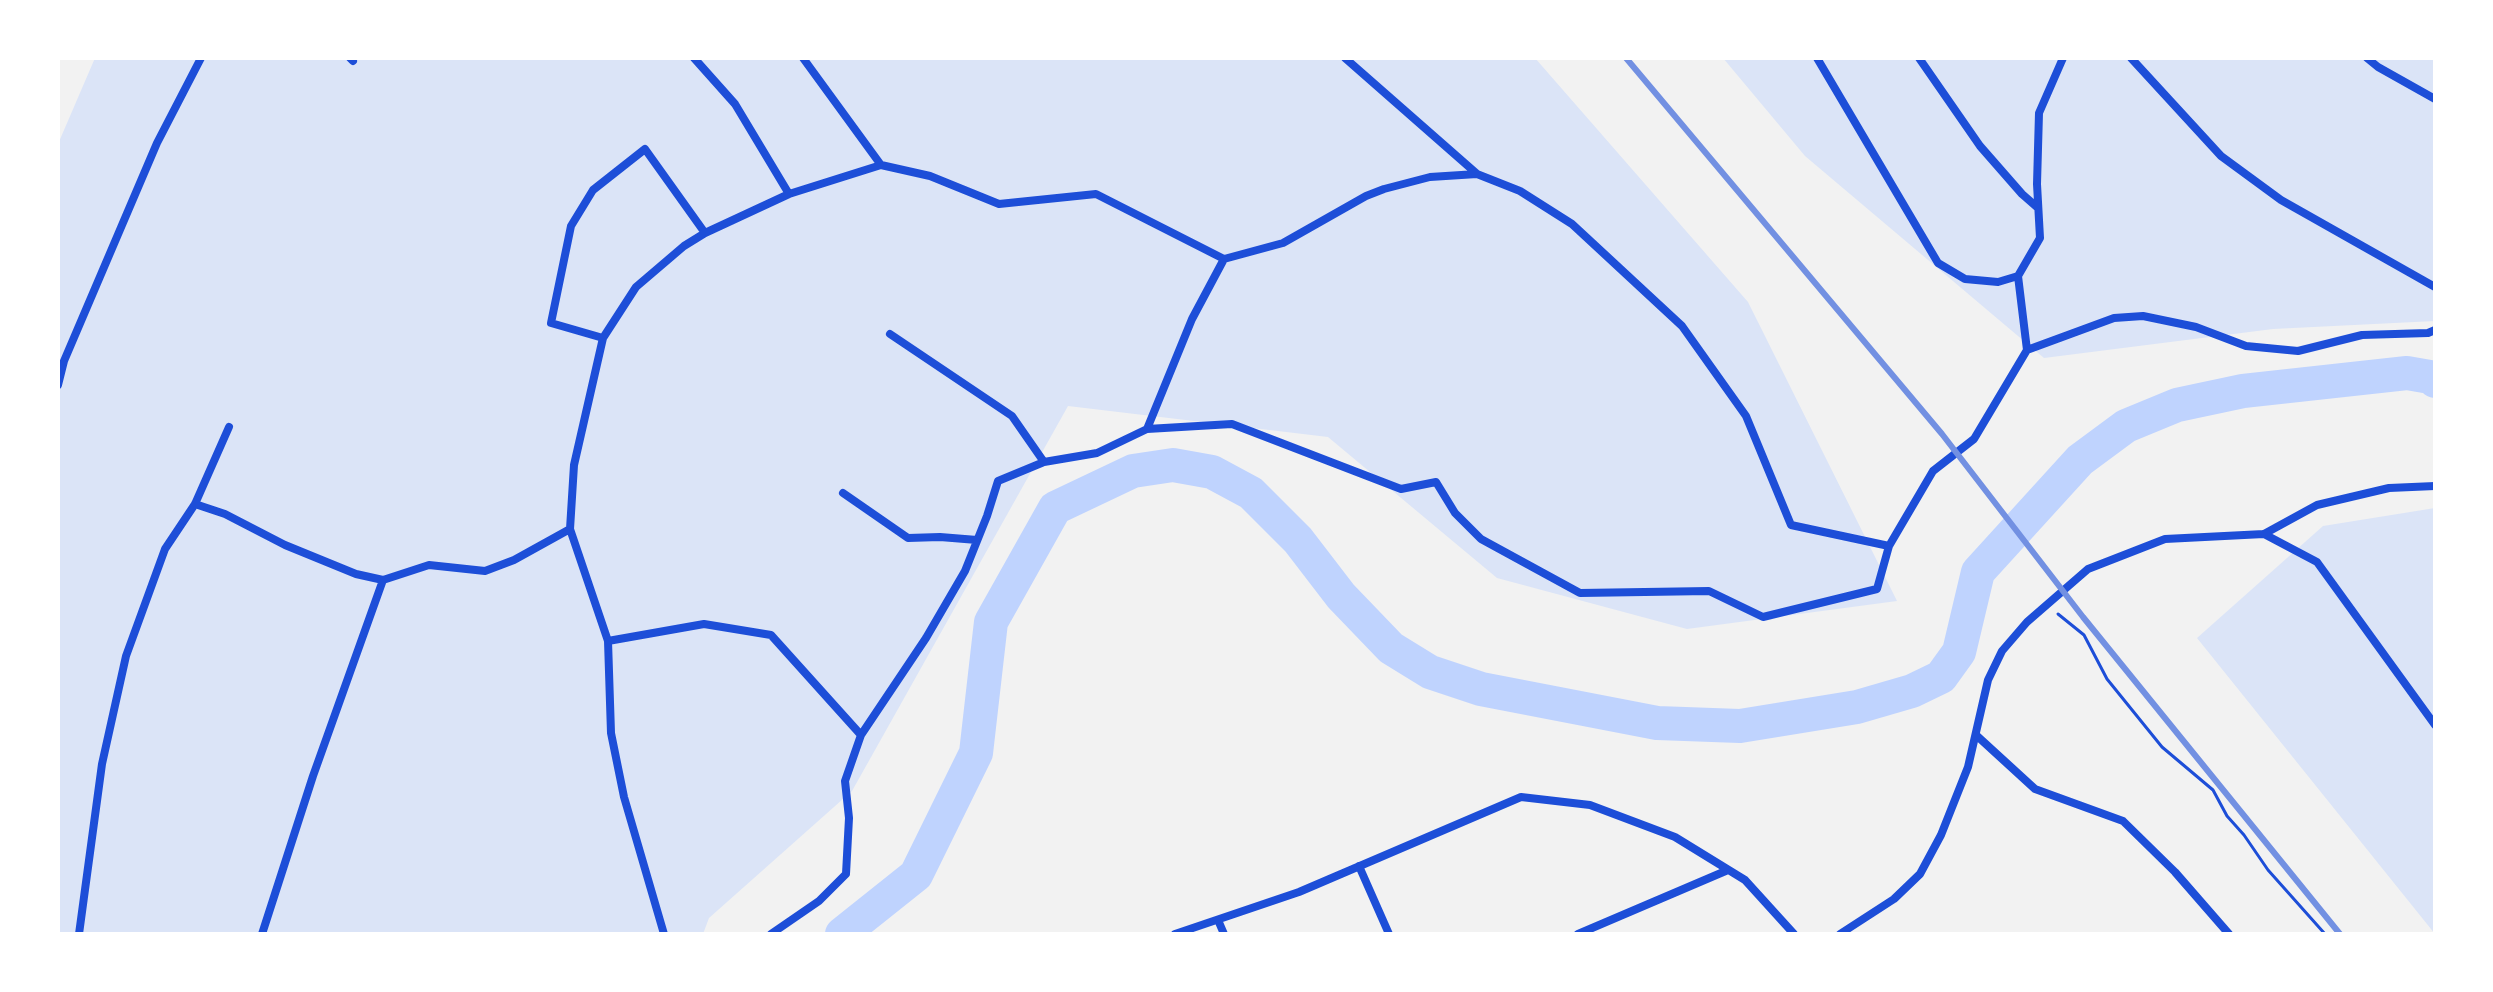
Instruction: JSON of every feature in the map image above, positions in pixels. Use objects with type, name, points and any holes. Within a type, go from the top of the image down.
[{"type":"street","points":[[58,385],[64,361],[157,143],[201,58]]},
{"type":"street","points":[[694,58],[735,104],[789,194]]},
{"type":"street","points":[[803,58],[881,165]]},
{"type":"street","points":[[1345,58],[1477,174],[1520,191],[1572,224],[1682,326],[1746,416],[1791,525],[1889,546]]},
{"type":"street","points":[[1817,58],[1938,263],[1965,279],[1998,282],[2018,276]]},
{"type":"street","points":[[1919,58],[1980,146],[2038,208]]},
{"type":"street","points":[[771,934],[819,901],[846,874],[849,818],[845,781],[861,735],[926,638],[965,571],[998,481],[1044,462],[1097,453],[1147,429],[1232,424],[1401,489],[1436,482],[1455,513],[1481,539],[1580,593],[1709,591],[1763,617],[1877,589],[1889,546],[1933,471],[1974,439],[2027,350],[2018,276],[2040,238],[2039,113],[2063,58]]},
{"type":"street","points":[[2131,58],[2221,156],[2281,200],[2435,287]]},
{"type":"street","points":[[2367,58],[2435,99]]},
{"type":"street","points":[[603,338],[551,323],[571,226],[593,190],[645,149],[705,233]]},
{"type":"street","points":[[664,934],[624,797],[611,733],[608,641],[570,529],[574,465],[603,338],[636,287],[684,246],[705,233],[789,194],[881,165],[930,176],[999,204],[1096,194],[1224,259],[1283,243],[1384,189],[1430,177],[1477,174]]},
{"type":"street","points":[[1147,429],[1192,319],[1224,259]]},
{"type":"street","points":[[2027,350],[2114,318],[2143,316],[2196,327],[2246,346],[2298,351],[2362,335],[2428,333],[2435,330]]},
{"type":"street","points":[[890,334],[1012,416],[1044,462]]},
{"type":"street","points":[[79,934],[102,764],[126,656],[165,549],[195,504],[229,427]]},
{"type":"street","points":[[1840,934],[1894,899],[1920,874],[1941,835],[1968,767],[1988,680],[2002,651],[2027,622],[2088,569],[2165,539],[2264,534],[2317,505],[2389,488],[2435,486]]},
{"type":"street","points":[[843,493],[908,538],[977,540]]},
{"type":"street","points":[[195,504],[225,514],[299,551],[356,574],[383,580],[429,565],[485,571],[514,560],[570,529]]},
{"type":"street","points":[[2264,534],[2317,562],[2435,725]]},
{"type":"street","points":[[262,934],[313,776],[383,580]]},
{"type":"street","points":[[608,641],[704,624],[771,635],[861,735]]},
{"type":"street","points":[[1976,735],[2035,789],[2123,821],[2175,872],[2229,934]]},
{"type":"street","points":[[1175,934],[1299,892],[1521,797],[1590,805],[1675,837],[1745,880],[1794,934]]},
{"type":"street","points":[[1359,866],[1389,934]]},
{"type":"street","points":[[1578,934],[1728,870]]},
{"type":"street","points":[[1218,920],[1224,934]]},
{"type":"path","points":[[2045,605],[2084,635],[2107,679],[2162,747],[2213,790],[2227,816],[2268,870],[2325,934]]},
{"type":"shaded area","points":[[95,58],[1535,58],[1748,302],[1897,601],[1687,629],[1497,578],[1328,437],[1068,406],[852,791],[709,918],[703,934],[58,934],[58,144]]},
{"type":"shaded area","points":[[1723,58],[2435,58],[2435,321],[2273,329],[2044,358],[1805,156]]},
{"type":"shaded area","points":[[2435,508],[2435,934],[2197,638],[2323,526]]},
{"type":"waterway","points":[[842,934],[916,875],[976,753],[991,622],[1055,508],[1133,471],[1173,465],[1212,472],[1251,493],[1298,540],[1341,596],[1391,648],[1430,672],[1481,689],[1657,723],[1740,726],[1857,707],[1912,691],[1941,677],[1959,652],[1978,572],[2080,460],[2126,426],[2177,405],[2243,391],[2407,373],[2430,377],[2435,381]]},
{"type":"railway","points":[[1626,58],[1942,434],[2083,617],[2340,934]]}]
